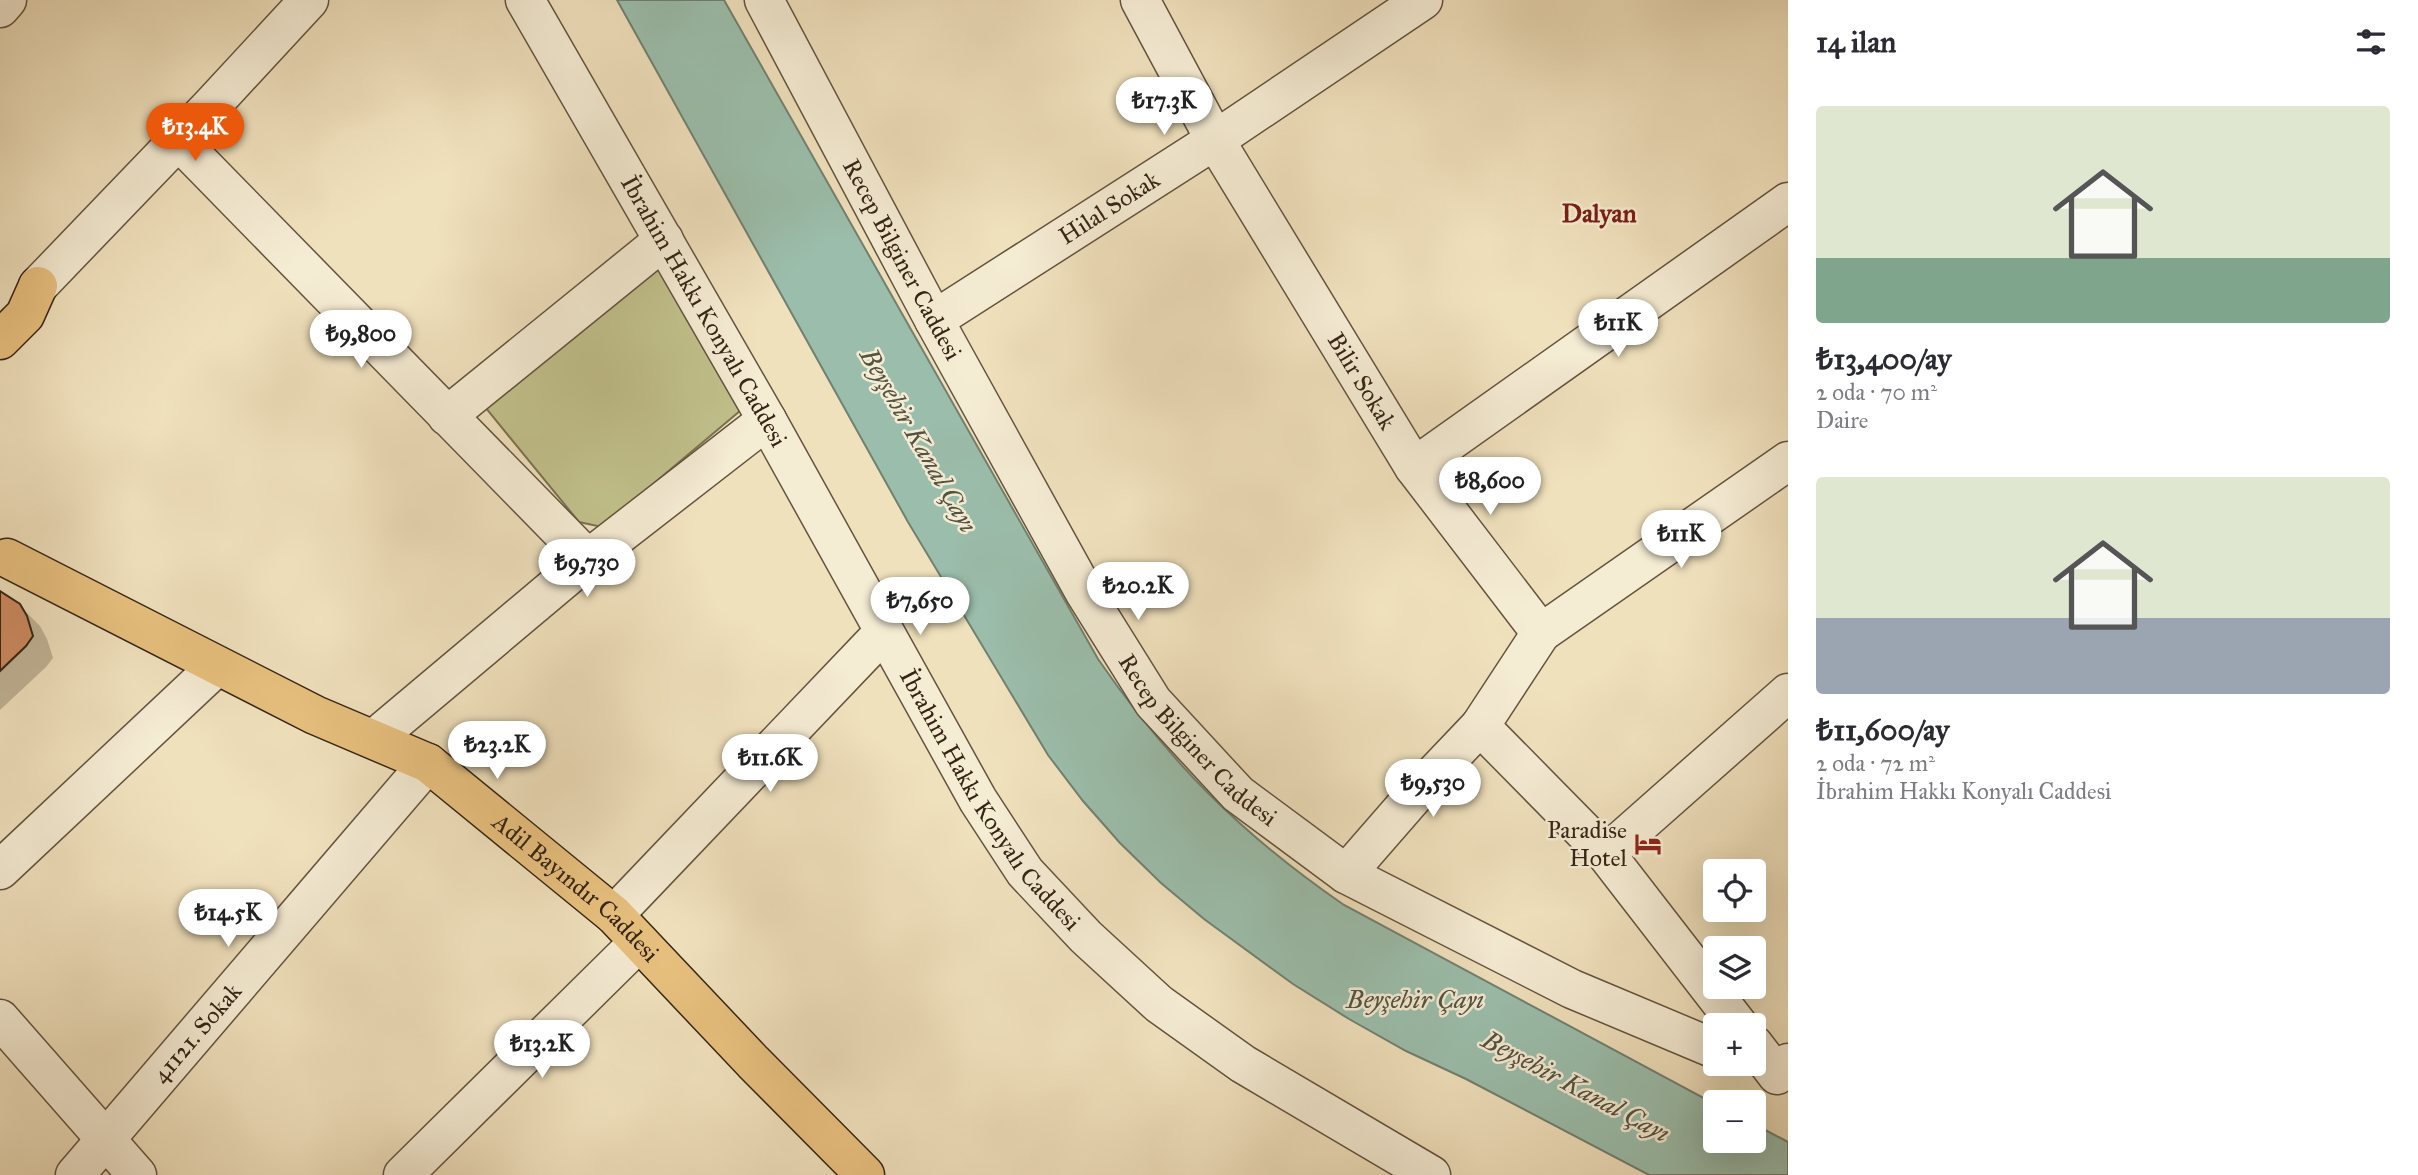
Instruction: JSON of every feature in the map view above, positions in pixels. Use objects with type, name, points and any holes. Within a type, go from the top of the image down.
[{"type":"main road","points":[[0,307],[7,300],[38,286]]},
{"type":"main road","points":[[0,340],[25,316],[38,286]]},
{"type":"main road","name":"Adil Bayındır Caddesi","points":[[2,554],[315,715],[428,763],[627,929],[865,1175]]},
{"type":"street","points":[[0,8],[7,0]]},
{"type":"street","points":[[38,286],[309,0]]},
{"type":"street","name":"İbrahim Hakkı Konyalı Caddesi","points":[[525,0],[767,420],[978,800],[1026,872],[1086,937],[1159,1004],[1243,1064],[1412,1171]]},
{"type":"street","name":"Recep Bilginer Caddesi","points":[[764,0],[934,320],[1084,593],[1153,702],[1238,794],[1346,874],[1572,989],[1703,1044]]},
{"type":"street","name":"Bilir Sokak","points":[[1140,0],[1215,140],[1414,467],[1541,633]]},
{"type":"street","name":"Hilal Sokak","points":[[934,320],[1215,140],[1423,0]]},
{"type":"street","points":[[177,139],[588,559]]},
{"type":"street","points":[[1414,467],[1788,202]]},
{"type":"street","points":[[447,415],[664,240]]},
{"type":"street","points":[[374,739],[588,559],[767,420]]},
{"type":"street","points":[[1346,874],[1420,789],[1480,726],[1541,633],[1788,461]]},
{"type":"street","points":[[403,1175],[627,929],[884,632]]},
{"type":"street","points":[[0,870],[217,666]]},
{"type":"street","points":[[1606,854],[1788,693]]},
{"type":"street","points":[[1480,726],[1606,854],[1729,1013]]},
{"type":"street","name":"41121. Sokak","points":[[75,1175],[428,763]]},
{"type":"street","points":[[0,1019],[137,1175]]},
{"type":"green space","points":[[661,257],[747,405],[602,527],[579,522],[485,407]]},
{"type":"water","name":"Beyşehir Çayı","points":[[617,0],[724,0],[1098,659],[1152,731],[1209,794],[1272,851],[1344,905],[1703,1098],[1703,1153],[1766,1153],[1766,1130],[1788,1142],[1788,1175],[1649,1175],[1349,1019],[1293,984],[1204,919],[1161,883],[1120,843],[1048,755],[908,522]]},
{"type":"building","points":[[0,591],[20,604],[33,636],[0,671]]},
{"type":"place","name":"Paradise Hotel","points":[[1648,844]]},
{"type":"district","name":"Dalyan","points":[[1599,213]]},
{"type":"water label","name":"Beyşehir Kanal Çayı","points":[[919,440]]},
{"type":"water label","name":"Beyşehir Kanal Çayı","points":[[1576,1086]]}]
